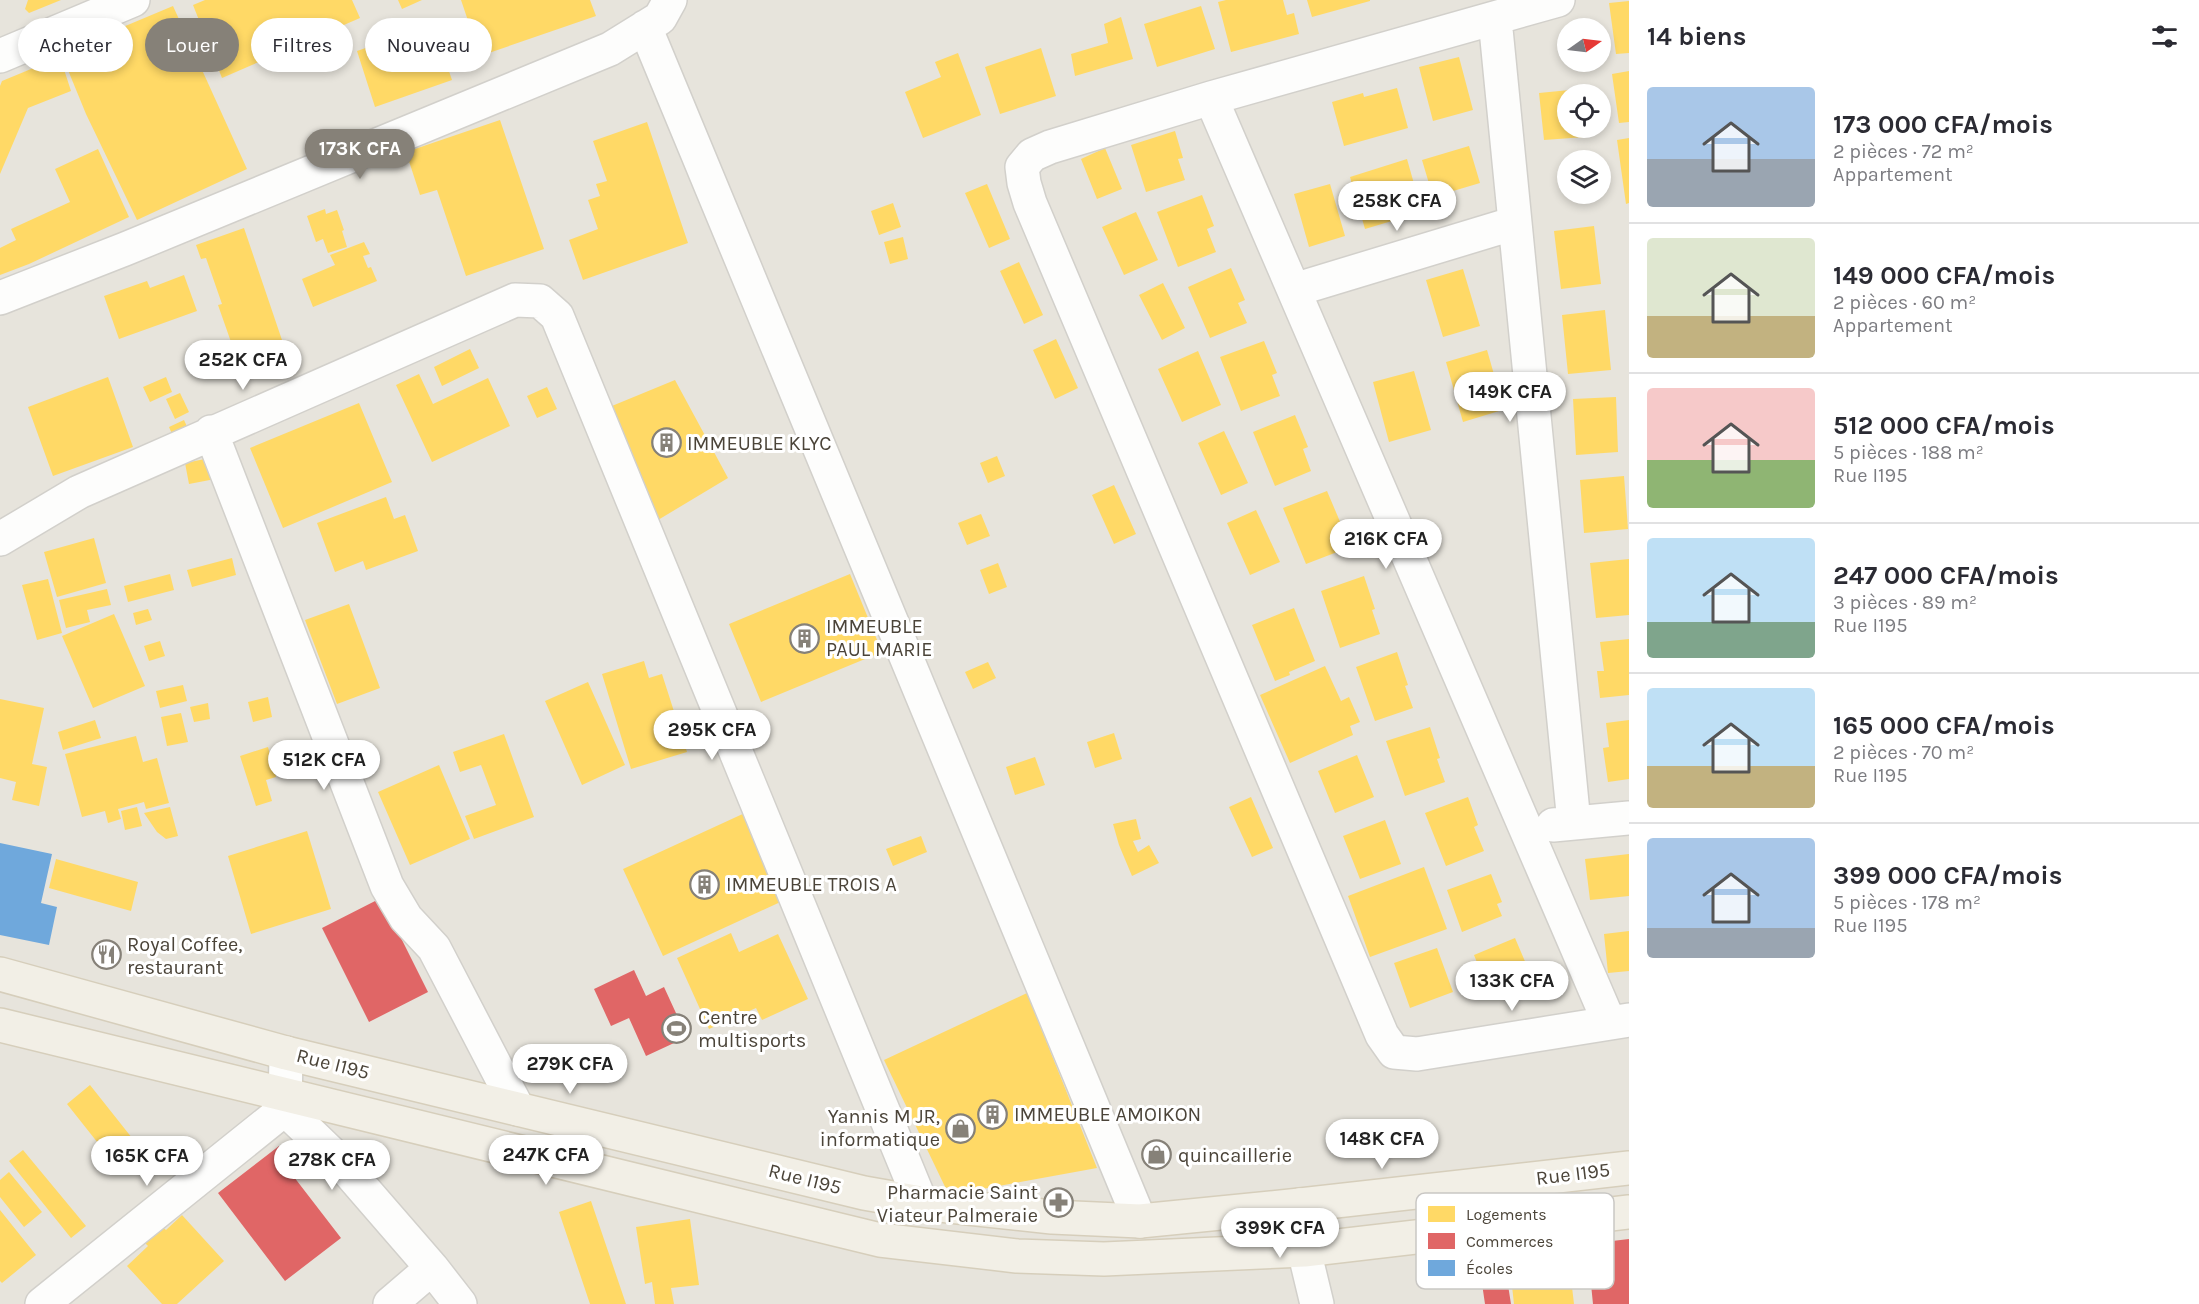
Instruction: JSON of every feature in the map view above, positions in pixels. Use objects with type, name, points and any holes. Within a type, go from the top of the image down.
[{"type":"main road","name":"Rue I195","points":[[0,974],[286,1053],[864,1193],[921,1203],[1052,1217],[1140,1221],[1629,1167]]},
{"type":"main road","name":"Rue I195","points":[[0,1025],[285,1102],[880,1240],[1017,1256],[1104,1259],[1304,1250],[1416,1237]]},
{"type":"main road","name":"Rue I195","points":[[1614,1214],[1629,1212]]},
{"type":"street","points":[[0,56],[133,0]]},
{"type":"street","points":[[0,298],[125,249],[610,49],[660,18],[670,0]]},
{"type":"street","points":[[1211,98],[1527,828],[1619,1021],[1417,1054],[1394,1052],[1382,1035],[1035,214],[1024,183],[1023,168],[1032,155],[1050,147],[1211,98],[1558,0]]},
{"type":"street","points":[[1495,19],[1574,823]]},
{"type":"street","points":[[645,27],[1140,1221]]},
{"type":"street","points":[[1294,290],[1515,223]]},
{"type":"street","points":[[0,539],[79,492],[211,432],[354,372],[515,300],[540,301],[557,316],[921,1203]]},
{"type":"street","points":[[211,432],[387,886],[406,918],[434,948],[518,1109]]},
{"type":"street","points":[[1527,828],[1629,818]]},
{"type":"street","points":[[286,1053],[285,1102],[432,1268],[460,1304]]},
{"type":"street","points":[[42,1304],[285,1102]]},
{"type":"street","points":[[1300,1205],[1304,1250],[1317,1304]]},
{"type":"street","points":[[390,1304],[432,1268]]},
{"type":"shaded area","points":[[0,0],[1629,0],[1629,1304],[0,1304]]},
{"type":"building: Logements","points":[[28,0],[61,0],[29,13],[25,9]]},
{"type":"building: Logements","points":[[205,0],[352,0],[360,18],[353,21],[353,18],[251,18],[251,65],[239,71],[239,18],[198,18],[193,5]]},
{"type":"building: Logements","points":[[398,0],[422,0],[402,9]]},
{"type":"building: Logements","points":[[461,0],[590,0],[596,16],[492,52],[492,18],[467,18]]},
{"type":"building: Logements","points":[[1283,0],[1287,15],[1294,13],[1299,34],[1231,52],[1218,2]]},
{"type":"building: Logements","points":[[1307,0],[1370,0],[1370,1],[1312,17]]},
{"type":"building: Logements","points":[[1629,1],[1629,53],[1616,54],[1609,3]]},
{"type":"building: Logements","points":[[173,6],[178,18],[145,18],[145,72],[203,72],[247,169],[137,220],[86,114],[69,72],[133,72],[133,23]]},
{"type":"building: Logements","points":[[1201,6],[1215,49],[1157,67],[1144,24]]},
{"type":"building: Logements","points":[[1121,17],[1133,59],[1075,76],[1071,54],[1108,43],[1104,24]]},
{"type":"building: Logements","points":[[365,48],[365,72],[449,72],[452,80],[375,107],[357,51]]},
{"type":"building: Logements","points":[[1041,48],[1056,96],[1000,114],[985,67]]},
{"type":"building: Logements","points":[[958,53],[981,115],[923,138],[905,92],[941,77],[935,62]]},
{"type":"building: Logements","points":[[1459,57],[1473,110],[1433,121],[1419,67]]},
{"type":"building: Logements","points":[[1629,71],[1629,122],[1619,123],[1612,74]]},
{"type":"building: Logements","points":[[24,72],[65,72],[71,91],[28,108],[0,174],[0,86],[2,81]]},
{"type":"building: Logements","points":[[220,72],[236,72],[222,78]]},
{"type":"building: Logements","points":[[1397,88],[1408,128],[1344,146],[1332,102],[1363,93],[1364,97]]},
{"type":"building: Logements","points":[[1557,91],[1557,138],[1571,138],[1544,140],[1539,93]]},
{"type":"building: Logements","points":[[500,120],[544,249],[466,276],[437,190],[420,195],[406,152]]},
{"type":"building: Logements","points":[[647,122],[688,243],[583,280],[569,240],[598,229],[588,200],[600,196],[596,184],[607,181],[593,141]]},
{"type":"building: Logements","points":[[1175,131],[1183,158],[1178,159],[1185,180],[1146,192],[1131,145]]},
{"type":"building: Logements","points":[[1629,138],[1629,203],[1626,204],[1617,140]]},
{"type":"building: Logements","points":[[1469,146],[1480,183],[1433,197],[1422,160]]},
{"type":"building: Logements","points":[[1105,148],[1122,189],[1097,199],[1081,159]]},
{"type":"building: Logements","points":[[98,149],[129,217],[29,264],[0,275],[0,248],[16,240],[11,229],[70,202],[55,169]]},
{"type":"building: Logements","points":[[1407,159],[1422,212],[1365,229],[1350,177]]},
{"type":"building: Logements","points":[[987,184],[1010,239],[989,248],[965,193]]},
{"type":"building: Logements","points":[[1330,184],[1345,236],[1309,247],[1294,194]]},
{"type":"building: Logements","points":[[1202,195],[1214,226],[1207,229],[1216,252],[1178,267],[1157,212]]},
{"type":"building: Logements","points":[[893,203],[901,227],[879,235],[871,211]]},
{"type":"building: Logements","points":[[325,209],[326,214],[337,210],[347,247],[328,253],[323,239],[316,242],[307,216]]},
{"type":"building: Logements","points":[[1136,212],[1158,260],[1124,275],[1102,227]]},
{"type":"building: Logements","points":[[1594,226],[1601,284],[1561,289],[1554,231]]},
{"type":"building: Logements","points":[[244,228],[283,343],[237,359],[218,305],[222,304],[206,258],[201,259],[196,245]]},
{"type":"building: Logements","points":[[903,237],[908,259],[890,264],[884,242]]},
{"type":"building: Logements","points":[[364,242],[370,254],[363,256],[377,281],[313,307],[302,279],[335,265],[330,255]]},
{"type":"building: Logements","points":[[1019,262],[1043,315],[1024,324],[1000,271]]},
{"type":"building: Logements","points":[[1231,268],[1245,300],[1238,303],[1247,323],[1210,338],[1188,287]]},
{"type":"building: Logements","points":[[1463,269],[1480,326],[1443,337],[1426,280]]},
{"type":"building: Logements","points":[[184,275],[197,311],[119,339],[104,296],[147,281],[150,288]]},
{"type":"building: Logements","points":[[1163,283],[1185,328],[1162,340],[1139,295]]},
{"type":"building: Logements","points":[[1605,310],[1611,370],[1568,374],[1562,315]]},
{"type":"building: Logements","points":[[1056,339],[1078,388],[1055,399],[1033,350]]},
{"type":"building: Logements","points":[[1264,341],[1277,373],[1272,375],[1280,396],[1241,411],[1220,357]]},
{"type":"building: Logements","points":[[470,349],[479,368],[442,386],[434,367]]},
{"type":"building: Logements","points":[[1487,350],[1497,385],[1492,386],[1499,411],[1463,422],[1446,362]]},
{"type":"building: Logements","points":[[1198,351],[1221,405],[1182,422],[1158,369]]},
{"type":"building: Logements","points":[[1414,371],[1431,430],[1389,442],[1373,382]]},
{"type":"building: Logements","points":[[419,374],[433,404],[488,378],[510,426],[432,462],[396,385]]},
{"type":"building: Logements","points":[[108,377],[133,447],[53,476],[28,407]]},
{"type":"building: Logements","points":[[166,377],[172,392],[150,402],[143,387]]},
{"type":"building: Logements","name":"IMMEUBLE KLYC","points":[[675,380],[728,478],[658,520],[607,408]]},
{"type":"building: Logements","points":[[547,387],[557,409],[537,418],[527,396]]},
{"type":"building: Logements","points":[[180,393],[189,412],[175,419],[166,399]]},
{"type":"building: Logements","points":[[1616,397],[1618,452],[1576,455],[1573,399]]},
{"type":"building: Logements","points":[[359,403],[392,482],[283,528],[250,448]]},
{"type":"building: Logements","points":[[1295,415],[1308,447],[1303,449],[1311,471],[1275,486],[1253,432]]},
{"type":"building: Logements","points":[[184,420],[190,433],[175,441],[169,427]]},
{"type":"building: Logements","points":[[1224,431],[1248,483],[1221,495],[1198,443]]},
{"type":"building: Logements","points":[[997,456],[1005,476],[988,483],[980,463]]},
{"type":"building: Logements","points":[[210,458],[215,479],[189,484],[185,463]]},
{"type":"building: Logements","points":[[1624,476],[1628,529],[1584,533],[1580,480]]},
{"type":"building: Logements","points":[[1114,485],[1136,534],[1114,544],[1092,495]]},
{"type":"building: Logements","points":[[1327,491],[1341,524],[1337,526],[1345,549],[1306,564],[1283,508]]},
{"type":"building: Logements","points":[[386,497],[394,519],[405,515],[418,551],[366,570],[363,561],[335,572],[317,523]]},
{"type":"building: Logements","points":[[1256,510],[1280,562],[1250,575],[1227,523]]},
{"type":"building: Logements","points":[[981,514],[990,536],[967,545],[958,523]]},
{"type":"building: Logements","points":[[94,538],[106,583],[57,597],[44,552]]},
{"type":"building: Logements","points":[[232,558],[236,575],[192,587],[187,570]]},
{"type":"building: Logements","points":[[1629,559],[1629,615],[1596,618],[1590,563]]},
{"type":"building: Logements","points":[[998,563],[1007,587],[989,594],[980,570]]},
{"type":"building: Logements","points":[[170,574],[174,590],[128,602],[124,586]]},
{"type":"building: Logements","name":"IMMEUBLE PAUL MARIE","points":[[850,574],[882,652],[761,702],[729,624]]},
{"type":"building: Logements","points":[[1364,576],[1375,609],[1372,610],[1380,634],[1340,648],[1321,591]]},
{"type":"building: Logements","points":[[48,579],[62,633],[37,640],[22,585]]},
{"type":"building: Logements","points":[[107,589],[111,605],[87,610],[90,622],[66,628],[59,600]]},
{"type":"building: Logements","points":[[349,604],[380,688],[337,704],[305,620]]},
{"type":"building: Logements","points":[[1294,608],[1315,661],[1275,681],[1252,625]]},
{"type":"building: Logements","points":[[148,609],[152,620],[136,625],[133,613]]},
{"type":"building: Logements","points":[[114,614],[145,686],[93,708],[62,636]]},
{"type":"building: Logements","points":[[1629,639],[1629,695],[1600,698],[1597,671],[1604,671],[1600,642]]},
{"type":"building: Logements","points":[[160,641],[165,656],[149,661],[144,646]]},
{"type":"building: Logements","points":[[1397,652],[1413,708],[1375,721],[1356,667]]},
{"type":"building: Logements","points":[[644,661],[649,678],[662,674],[687,752],[631,769],[602,674]]},
{"type":"building: Logements","points":[[988,662],[996,678],[973,689],[965,672]]},
{"type":"building: Logements","points":[[1325,666],[1341,701],[1349,697],[1360,722],[1350,726],[1353,735],[1290,763],[1260,695]]},
{"type":"building: Logements","points":[[588,682],[625,765],[582,785],[545,701]]},
{"type":"building: Logements","points":[[183,685],[187,701],[160,708],[156,691]]},
{"type":"building: Logements","points":[[268,697],[272,717],[253,722],[248,702]]},
{"type":"building: Logements","points":[[0,699],[44,708],[32,764],[47,767],[39,806],[12,800],[16,782],[0,778]]},
{"type":"building: Logements","points":[[208,703],[210,719],[194,722],[190,707]]},
{"type":"building: Logements","points":[[181,713],[188,742],[167,746],[161,717]]},
{"type":"building: Logements","points":[[95,720],[101,738],[63,750],[58,732]]},
{"type":"building: Logements","points":[[1629,720],[1629,779],[1608,782],[1603,748],[1609,747],[1606,723]]},
{"type":"building: Logements","points":[[1430,727],[1445,782],[1405,796],[1386,741]]},
{"type":"building: Logements","points":[[1114,733],[1122,759],[1095,768],[1087,742]]},
{"type":"building: Logements","points":[[504,734],[534,817],[474,839],[465,816],[496,805],[481,765],[460,772],[453,752]]},
{"type":"building: Logements","points":[[136,736],[143,762],[157,758],[169,803],[146,809],[144,802],[118,809],[121,819],[108,823],[105,811],[82,817],[65,754]]},
{"type":"building: Logements","points":[[268,747],[276,777],[266,780],[272,801],[256,806],[240,756]]},
{"type":"building: Logements","points":[[1357,755],[1374,797],[1335,813],[1318,771]]},
{"type":"building: Logements","points":[[1035,757],[1045,785],[1015,795],[1006,767]]},
{"type":"building: Logements","points":[[439,765],[470,839],[410,865],[378,792]]},
{"type":"building: Logements","points":[[1251,797],[1273,848],[1252,857],[1229,807]]},
{"type":"building: Logements","points":[[1468,797],[1478,825],[1474,827],[1484,851],[1446,866],[1425,813]]},
{"type":"building: Logements","points":[[137,807],[142,826],[125,830],[121,811]]},
{"type":"building: Logements","points":[[170,807],[178,836],[166,839],[157,832],[144,813]]},
{"type":"building: Logements","name":"IMMEUBLE TROIS A","points":[[747,812],[787,899],[663,956],[623,869]]},
{"type":"building: Logements","points":[[1136,819],[1141,839],[1133,841],[1138,852],[1149,845],[1159,863],[1132,876],[1113,824]]},
{"type":"building: Logements","points":[[1385,820],[1401,864],[1360,879],[1343,836]]},
{"type":"building: Logements","points":[[307,831],[331,909],[251,934],[228,856]]},
{"type":"building: Logements","points":[[921,836],[927,852],[893,866],[886,849]]},
{"type":"building: Logements","points":[[1629,854],[1629,896],[1590,900],[1585,859]]},
{"type":"building: Logements","points":[[56,859],[138,882],[131,911],[49,888]]},
{"type":"building: Logements","points":[[1424,867],[1447,929],[1370,957],[1348,896]]},
{"type":"building: Logements","points":[[1491,874],[1502,902],[1497,904],[1502,916],[1462,932],[1447,890]]},
{"type":"building: Logements","points":[[1629,931],[1629,971],[1608,973],[1604,934]]},
{"type":"building: Logements","points":[[731,933],[739,952],[778,934],[808,999],[762,1020],[756,1008],[709,1029],[677,958]]},
{"type":"building: Logements","points":[[1515,938],[1527,966],[1522,969],[1529,985],[1492,1000],[1474,955]]},
{"type":"building: Logements","points":[[1437,948],[1453,992],[1410,1008],[1394,963]]},
{"type":"building: Logements","name":"IMMEUBLE AMOIKON","points":[[1027,993],[1097,1168],[949,1195],[884,1060]]},
{"type":"building: Logements","points":[[90,1085],[136,1143],[113,1162],[67,1104]]},
{"type":"building: Logements","points":[[23,1150],[86,1226],[71,1238],[9,1161]]},
{"type":"building: Logements","points":[[9,1172],[42,1212],[24,1227],[0,1197],[0,1180]]},
{"type":"building: Logements","points":[[591,1201],[626,1304],[590,1304],[559,1212]]},
{"type":"building: Logements","points":[[0,1210],[36,1255],[2,1283],[0,1281]]},
{"type":"building: Logements","points":[[182,1215],[224,1261],[177,1304],[162,1304],[127,1266],[148,1246],[144,1242],[161,1226],[166,1230]]},
{"type":"building: Logements","points":[[690,1219],[699,1285],[671,1288],[674,1304],[655,1304],[652,1282],[645,1284],[636,1227]]},
{"type":"building: Logements","points":[[1512,1289],[1572,1289],[1574,1304],[1514,1304]]},
{"type":"building: Commerces","points":[[381,898],[428,992],[369,1022],[322,928]]},
{"type":"building: Commerces","points":[[634,970],[646,996],[664,987],[687,1037],[646,1056],[629,1018],[611,1026],[594,989]]},
{"type":"building: Commerces","points":[[279,1146],[300,1172],[294,1177],[341,1238],[285,1281],[218,1193]]},
{"type":"building: Commerces","points":[[1629,1239],[1629,1304],[1593,1304],[1592,1289],[1614,1289],[1614,1241]]},
{"type":"building: Commerces","points":[[1483,1289],[1509,1289],[1511,1304],[1485,1304]]},
{"type":"building: Écoles","points":[[0,843],[52,854],[41,903],[57,907],[49,945],[0,935]]},
{"type":"place","name":"IMMEUBLE KLYC","points":[[666,443]]},
{"type":"place","name":"IMMEUBLE PAUL MARIE","points":[[805,638]]},
{"type":"place","name":"IMMEUBLE TROIS A","points":[[705,884]]},
{"type":"place","name":"Royal Coffee, restaurant","points":[[106,955]]},
{"type":"place","name":"Centre multisports","points":[[677,1028]]},
{"type":"place","name":"IMMEUBLE AMOIKON","points":[[993,1114]]},
{"type":"place","name":"Yannis M JR, informatique","points":[[961,1128]]},
{"type":"place","name":"quincaillerie","points":[[1157,1155]]},
{"type":"place","name":"Pharmacie Saint Viateur Palmeraie","points":[[1059,1203]]}]
